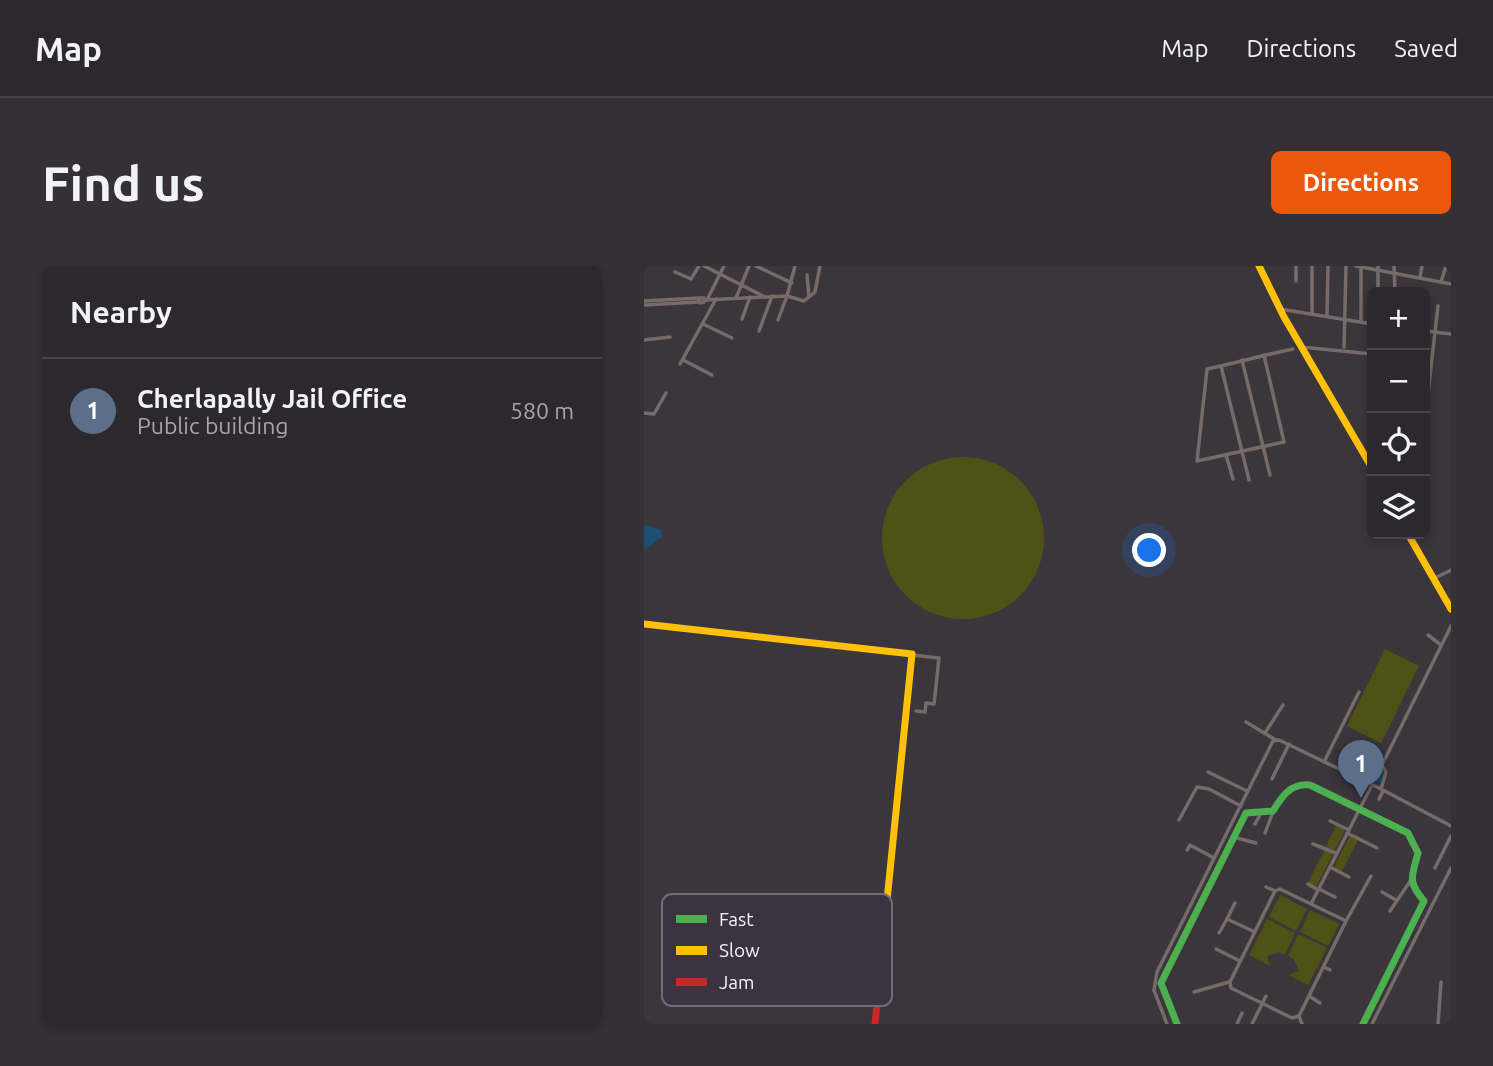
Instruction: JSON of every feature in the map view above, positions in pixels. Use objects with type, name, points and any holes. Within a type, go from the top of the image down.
[{"type":"street","points":[[675,272],[691,279],[699,266]]},
{"type":"street","points":[[704,266],[765,297]]},
{"type":"street","points":[[706,300],[724,266]]},
{"type":"street","points":[[736,298],[749,266]]},
{"type":"street","points":[[756,266],[792,283]]},
{"type":"street","points":[[778,320],[792,283],[795,266]]},
{"type":"street","points":[[644,303],[772,296],[787,296],[804,301],[817,289],[820,266]]},
{"type":"street","points":[[1259,266],[1297,348],[1367,460]]},
{"type":"street","points":[[1296,266],[1296,281]]},
{"type":"street","points":[[1312,266],[1312,314]]},
{"type":"street","points":[[1327,316],[1328,266]]},
{"type":"street","points":[[1344,347],[1346,266]]},
{"type":"street","points":[[1361,322],[1359,266],[1451,284]]},
{"type":"street","points":[[1394,266],[1395,287]]},
{"type":"street","points":[[1420,278],[1422,266]]},
{"type":"street","points":[[1441,282],[1446,266]]},
{"type":"street","points":[[1378,268],[1378,287]]},
{"type":"street","points":[[807,275],[810,298]]},
{"type":"street","points":[[759,331],[772,296]]},
{"type":"street","points":[[742,319],[750,297]]},
{"type":"street","points":[[712,375],[681,362],[716,299]]},
{"type":"street","points":[[1430,378],[1438,306]]},
{"type":"street","points":[[1280,309],[1367,323]]},
{"type":"street","points":[[703,324],[732,338]]},
{"type":"street","points":[[1430,331],[1451,334]]},
{"type":"street","points":[[644,340],[670,338]]},
{"type":"street","points":[[1264,355],[1284,442],[1197,461],[1207,369],[1242,360],[1264,355],[1297,348],[1367,354]]},
{"type":"street","points":[[1242,360],[1269,475]]},
{"type":"street","points":[[1221,366],[1248,480]]},
{"type":"street","points":[[644,413],[654,414],[666,393]]},
{"type":"street","points":[[1226,455],[1233,479]]},
{"type":"street","points":[[1411,539],[1451,608]]},
{"type":"street","points":[[1435,578],[1451,570]]},
{"type":"street","points":[[644,624],[939,658],[934,704],[926,703],[925,712],[916,711]]},
{"type":"street","points":[[1379,799],[1386,779],[1382,765],[1451,626]]},
{"type":"street","points":[[1428,635],[1441,645]]},
{"type":"street","points":[[888,894],[912,655]]},
{"type":"street","points":[[1324,762],[1359,692]]},
{"type":"street","points":[[1265,733],[1283,705]]},
{"type":"street","points":[[1246,722],[1276,740],[1289,744],[1451,826]]},
{"type":"street","points":[[1167,1024],[1159,1007],[1154,981],[1198,883],[1221,858],[1241,806],[1276,740]]},
{"type":"street","points":[[1272,779],[1289,744]]},
{"type":"street","points":[[1356,787],[1373,765],[1382,765]]},
{"type":"street","points":[[1208,772],[1248,791]]},
{"type":"street","points":[[1265,832],[1273,811],[1285,792],[1301,784],[1319,788],[1360,809],[1371,811],[1408,833],[1415,842],[1418,853],[1411,880],[1390,911]]},
{"type":"street","points":[[1311,904],[1372,785]]},
{"type":"street","points":[[1179,820],[1197,787],[1209,789],[1241,806]]},
{"type":"street","points":[[1177,1024],[1161,983],[1221,858],[1246,813],[1273,811]]},
{"type":"street","points":[[1255,824],[1261,813]]},
{"type":"street","points":[[1330,821],[1377,848]]},
{"type":"street","points":[[1435,868],[1451,836]]},
{"type":"street","points":[[1233,837],[1256,843]]},
{"type":"street","points":[[1313,844],[1337,854]]},
{"type":"street","points":[[1187,849],[1190,845],[1203,854],[1221,858]]},
{"type":"street","points":[[1330,867],[1349,877]]},
{"type":"street","points":[[1372,1024],[1451,868]]},
{"type":"street","points":[[1301,1024],[1299,1016],[1371,876]]},
{"type":"street","points":[[1363,1024],[1424,901],[1411,880]]},
{"type":"street","points":[[1308,884],[1335,897]]},
{"type":"street","points":[[1266,887],[1275,891],[1280,889],[1346,921]]},
{"type":"street","points":[[1275,891],[1230,982],[1231,988],[1292,1018],[1299,1016]]},
{"type":"street","points":[[1382,892],[1396,900]]},
{"type":"street","points":[[1219,933],[1235,903]]},
{"type":"street","points":[[1177,918],[1183,921]]},
{"type":"street","points":[[1227,919],[1255,932]]},
{"type":"street","points":[[1343,928],[1349,930]]},
{"type":"street","points":[[1216,950],[1240,961]]},
{"type":"street","points":[[1324,967],[1330,970]]},
{"type":"street","points":[[1194,992],[1230,982]]},
{"type":"street","points":[[1438,1024],[1441,982]]},
{"type":"street","points":[[1252,1024],[1266,996]]},
{"type":"street","points":[[1309,996],[1320,1003]]},
{"type":"street","points":[[875,1024],[877,1006]]},
{"type":"street","points":[[1237,1024],[1242,1013]]},
{"type":"shaded area","points":[[963,457],[994,463],[1020,481],[1038,507],[1044,538],[1038,569],[1020,595],[994,613],[963,619],[932,613],[906,595],[888,569],[882,538],[888,507],[906,481],[932,463]]},
{"type":"shaded area","points":[[1385,649],[1419,666],[1381,743],[1347,726]]},
{"type":"shaded area","points":[[1336,826],[1345,830],[1334,851],[1326,846]]},
{"type":"shaded area","points":[[1350,836],[1358,840],[1342,871],[1334,867]]},
{"type":"shaded area","points":[[1325,849],[1333,854],[1316,887],[1308,883]]},
{"type":"shaded area","points":[[1280,895],[1307,909],[1296,931],[1269,917]]},
{"type":"shaded area","points":[[1310,910],[1339,924],[1328,946],[1300,932]]},
{"type":"shaded area","points":[[1267,919],[1295,933],[1285,955],[1279,952],[1267,956],[1270,966],[1249,955]]},
{"type":"shaded area","points":[[1298,934],[1327,948],[1308,985],[1289,975],[1299,971],[1294,959],[1288,956]]},
{"type":"water","points":[[644,524],[661,530],[662,537],[644,550]]},
{"type":"water","points":[[1373,767],[1379,767],[1384,775],[1382,781],[1373,783],[1368,778],[1368,772]]},
{"type":"traffic: fast","points":[[1177,1024],[1161,983],[1246,813],[1273,811],[1292,788],[1303,785],[1310,785],[1408,833],[1418,853],[1412,878],[1424,901],[1363,1024]]},
{"type":"traffic: slow","points":[[1259,266],[1284,317],[1367,459]]},
{"type":"traffic: slow","points":[[1411,539],[1451,609]]},
{"type":"traffic: slow","points":[[644,624],[912,654],[888,894]]},
{"type":"traffic: jam","points":[[875,1024],[877,1006]]},
{"type":"place","name":"Cherlapally Jail Office","points":[[1361,798]]}]
